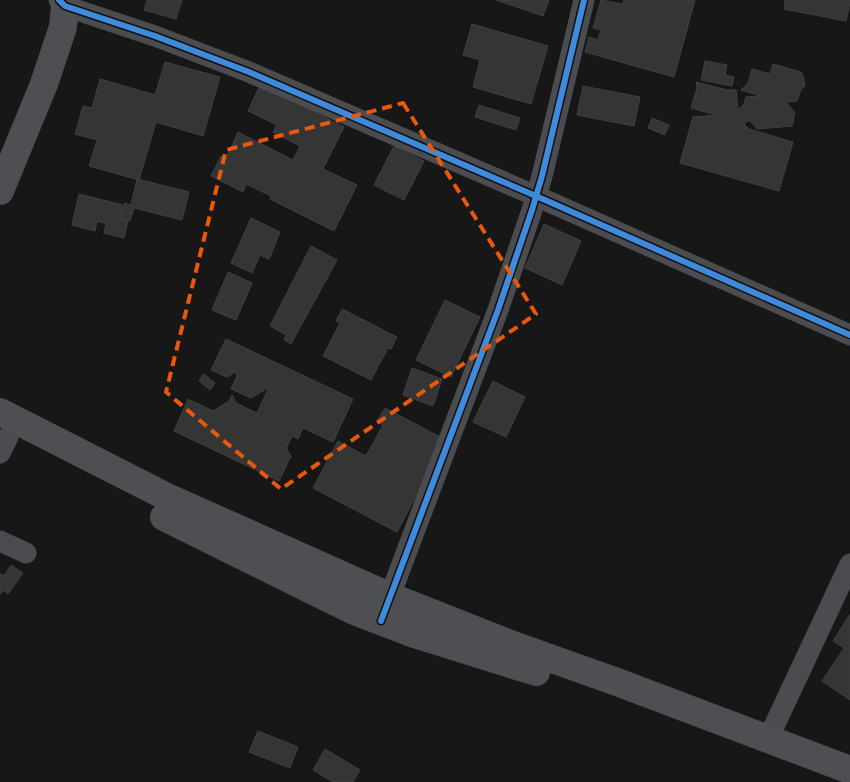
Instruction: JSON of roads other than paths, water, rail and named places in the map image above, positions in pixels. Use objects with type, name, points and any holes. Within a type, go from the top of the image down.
[{"type":"main road","points":[[0,154],[26,98],[64,2]]},
{"type":"main road","points":[[0,191],[47,75],[63,27],[64,2]]},
{"type":"main road","points":[[2,434],[174,501],[389,596],[504,642],[850,770]]},
{"type":"main road","points":[[2,434],[167,518],[381,622],[613,698],[834,782]]},
{"type":"street","points":[[381,622],[389,596],[498,310],[536,196],[584,0]]},
{"type":"street","points":[[64,2],[249,72],[850,335]]},
{"type":"street","points":[[0,541],[26,553]]},
{"type":"street","points":[[768,739],[843,599],[850,564]]}]
